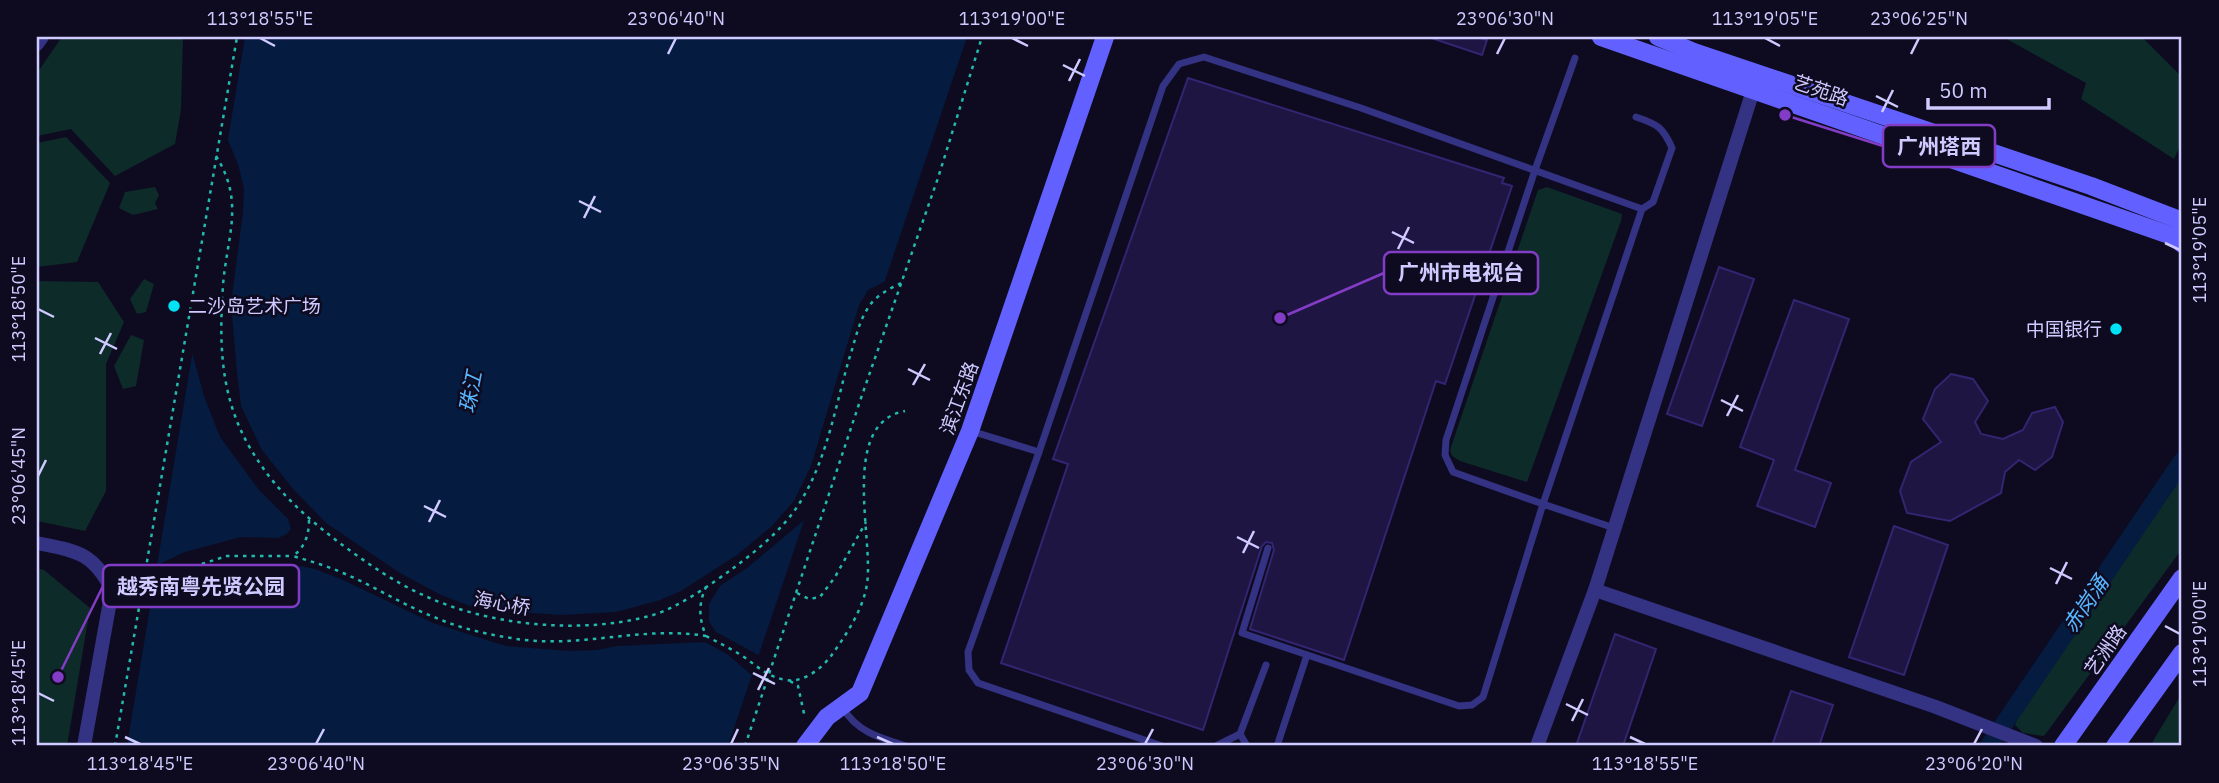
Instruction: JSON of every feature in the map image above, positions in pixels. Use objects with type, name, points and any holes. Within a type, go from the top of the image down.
[{"type":"street","points":[[37,44],[42,37]]},
{"type":"street","name":"滨江东路","points":[[805,746],[827,717],[860,693],[970,431],[1105,37]]},
{"type":"street","name":"艺苑路","points":[[1601,37],[1756,81],[2091,186],[2182,221]]},
{"type":"street","name":"艺苑路","points":[[1658,37],[1756,81],[2175,237],[2182,244]]},
{"type":"street","points":[[1537,746],[1595,590],[1756,81]]},
{"type":"street","points":[[37,543],[91,559],[103,570],[112,590],[84,746]]},
{"type":"street","name":"艺洲路","points":[[2063,746],[2182,578]]},
{"type":"street","points":[[1595,590],[1936,707],[2030,744]]},
{"type":"street","points":[[2115,746],[2182,653]]},
{"type":"lane","points":[[1162,746],[978,683],[969,670],[968,652],[1163,86],[1179,64],[1204,58],[1361,108],[1642,209]]},
{"type":"lane","points":[[1574,58],[1446,440],[1445,455],[1453,472],[1614,528]]},
{"type":"lane","points":[[1268,548],[1242,633],[1459,706],[1472,705],[1483,697],[1543,504],[1642,209],[1653,202],[1672,148],[1667,136],[1656,124],[1636,117]]},
{"type":"lane","points":[[970,431],[1039,452]]},
{"type":"lane","points":[[1277,746],[1307,654]]},
{"type":"lane","points":[[1216,746],[1240,734],[1266,664]]},
{"type":"lane","points":[[842,706],[848,717],[867,733],[906,746]]},
{"type":"lane","points":[[1240,734],[1247,746]]},
{"type":"path","points":[[115,746],[237,37]]},
{"type":"path","points":[[745,746],[938,178],[982,37]]},
{"type":"path","name":"海心桥","points":[[216,156],[233,197],[232,234],[223,284],[222,372],[238,426],[264,471],[283,496],[309,520],[363,560],[405,586],[468,613],[544,624],[614,624],[657,614],[745,560],[777,531],[797,508],[827,440],[860,325],[869,306],[901,283]]},
{"type":"path","points":[[790,681],[804,677],[827,661],[860,607],[867,585],[869,556],[866,466],[869,445],[884,419],[905,411]]},
{"type":"path","points":[[293,556],[304,544],[309,520]]},
{"type":"path","points":[[797,593],[809,599],[820,597],[866,522]]},
{"type":"path","name":"海心桥","points":[[144,579],[155,579],[227,556],[293,556],[341,572],[436,618],[477,632],[544,643],[586,642],[676,632],[706,636],[743,656],[770,676]]},
{"type":"path","points":[[706,586],[699,612],[700,623],[706,636]]},
{"type":"path","points":[[770,676],[799,686],[805,717],[798,727]]},
{"type":"green space","points":[[62,37],[183,37],[181,110],[175,144],[115,176],[71,129],[37,136],[37,73]]},
{"type":"green space","points":[[2003,37],[2142,37],[2182,77],[2182,142],[2174,159],[2081,99],[2086,83]]},
{"type":"green space","points":[[66,137],[110,183],[77,262],[37,267],[37,143]]},
{"type":"green space","points":[[155,187],[159,195],[155,203],[158,209],[133,215],[119,208],[125,192]]},
{"type":"green space","points":[[1547,187],[1622,214],[1527,482],[1460,461],[1452,456],[1450,450],[1538,190]]},
{"type":"green space","points":[[144,279],[154,284],[146,312],[137,314],[130,299]]},
{"type":"green space","points":[[37,281],[98,282],[124,322],[106,364],[106,491],[85,531],[37,521]]},
{"type":"green space","points":[[131,335],[144,340],[136,386],[123,389],[114,366]]},
{"type":"green space","points":[[2182,475],[2182,549],[2044,736],[2023,733],[2015,725],[2019,715]]},
{"type":"green space","points":[[37,568],[44,570],[90,608],[67,746],[37,746]]},
{"type":"green space","points":[[2182,693],[2182,746],[2150,746]]},
{"type":"water","name":"珠江","points":[[245,37],[967,37],[728,746],[127,746]]},
{"type":"pier","points":[[227,138],[238,164],[244,189],[231,304],[237,372],[241,406],[262,450],[294,490],[326,523],[400,573],[441,595],[470,606],[561,615],[616,612],[660,600],[681,591],[737,555],[772,526],[794,501],[811,466],[859,305],[868,290],[888,280],[809,516],[747,568],[720,586],[709,604],[709,622],[716,632],[762,657],[755,678],[727,654],[705,642],[570,651],[506,646],[433,623],[315,569],[289,564],[231,564],[153,588],[157,565],[185,552],[241,537],[278,538],[291,529],[288,519],[259,490],[220,437],[204,396],[192,352]]},
{"type":"building","points":[[1476,37],[1487,40],[1482,55],[1434,39]]},
{"type":"building","points":[[1188,78],[1504,178],[1502,183],[1512,186],[1445,384],[1436,381],[1344,660],[1250,629],[1274,550],[1272,543],[1266,542],[1262,546],[1203,730],[1001,663],[1068,464],[1053,459]]},
{"type":"building","points":[[1719,267],[1754,279],[1702,426],[1667,414]]},
{"type":"building","points":[[1794,300],[1849,319],[1795,470],[1831,483],[1815,527],[1757,506],[1774,460],[1740,447]]},
{"type":"building","points":[[1951,374],[1973,379],[1988,401],[1975,422],[1981,434],[2003,439],[2023,430],[2032,413],[2055,407],[2063,422],[2052,457],[2035,470],[2019,460],[2005,472],[2001,493],[1950,521],[1907,513],[1900,491],[1911,462],[1941,442],[1923,419],[1935,389]]},
{"type":"building","points":[[1894,526],[1948,545],[1904,675],[1849,657]]},
{"type":"building","points":[[1615,634],[1656,649],[1623,746],[1576,746]]},
{"type":"building","points":[[1791,691],[1833,705],[1819,746],[1772,746]]},
{"type":"waterway","name":"赤岗涌","points":[[1989,746],[2182,461]]},
{"type":"place","name":"广州塔西","points":[[1785,115]]},
{"type":"place","name":"二沙岛艺术广场","points":[[174,306]]},
{"type":"place","name":"广州市电视台","points":[[1280,318]]},
{"type":"place","name":"中国银行","points":[[2116,329]]},
{"type":"place","name":"越秀南粤先贤公园","points":[[58,677]]}]
